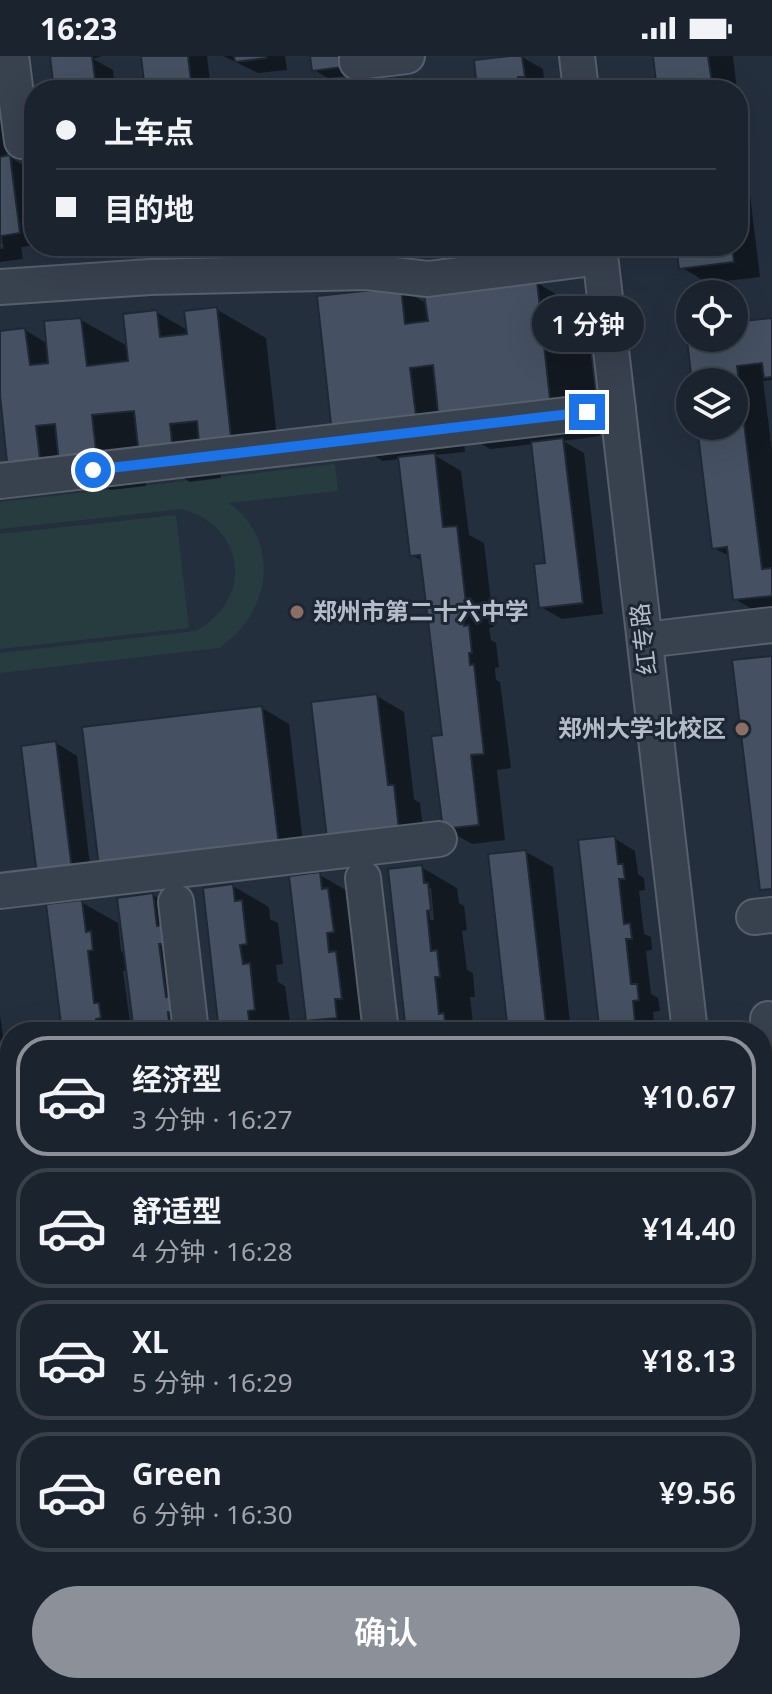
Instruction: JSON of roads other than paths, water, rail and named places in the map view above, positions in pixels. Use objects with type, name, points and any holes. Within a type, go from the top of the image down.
[{"type":"street","points":[[11,56],[22,141]]},
{"type":"street","points":[[357,56],[357,62],[407,56]]},
{"type":"street","points":[[577,56],[580,80]]},
{"type":"street","points":[[0,287],[122,278],[367,272],[428,279],[575,256]]},
{"type":"street","name":"红专路","points":[[600,256],[689,1022]]},
{"type":"street","points":[[0,481],[618,409]]},
{"type":"street","points":[[645,640],[772,625]]},
{"type":"street","points":[[0,891],[439,839]]},
{"type":"street","points":[[363,878],[380,1022]]},
{"type":"street","points":[[176,902],[190,1022]]},
{"type":"place","name":"郑州市第二十六中学","points":[[297,612]]},
{"type":"place","name":"郑州大学北校区","points":[[742,729]]}]
